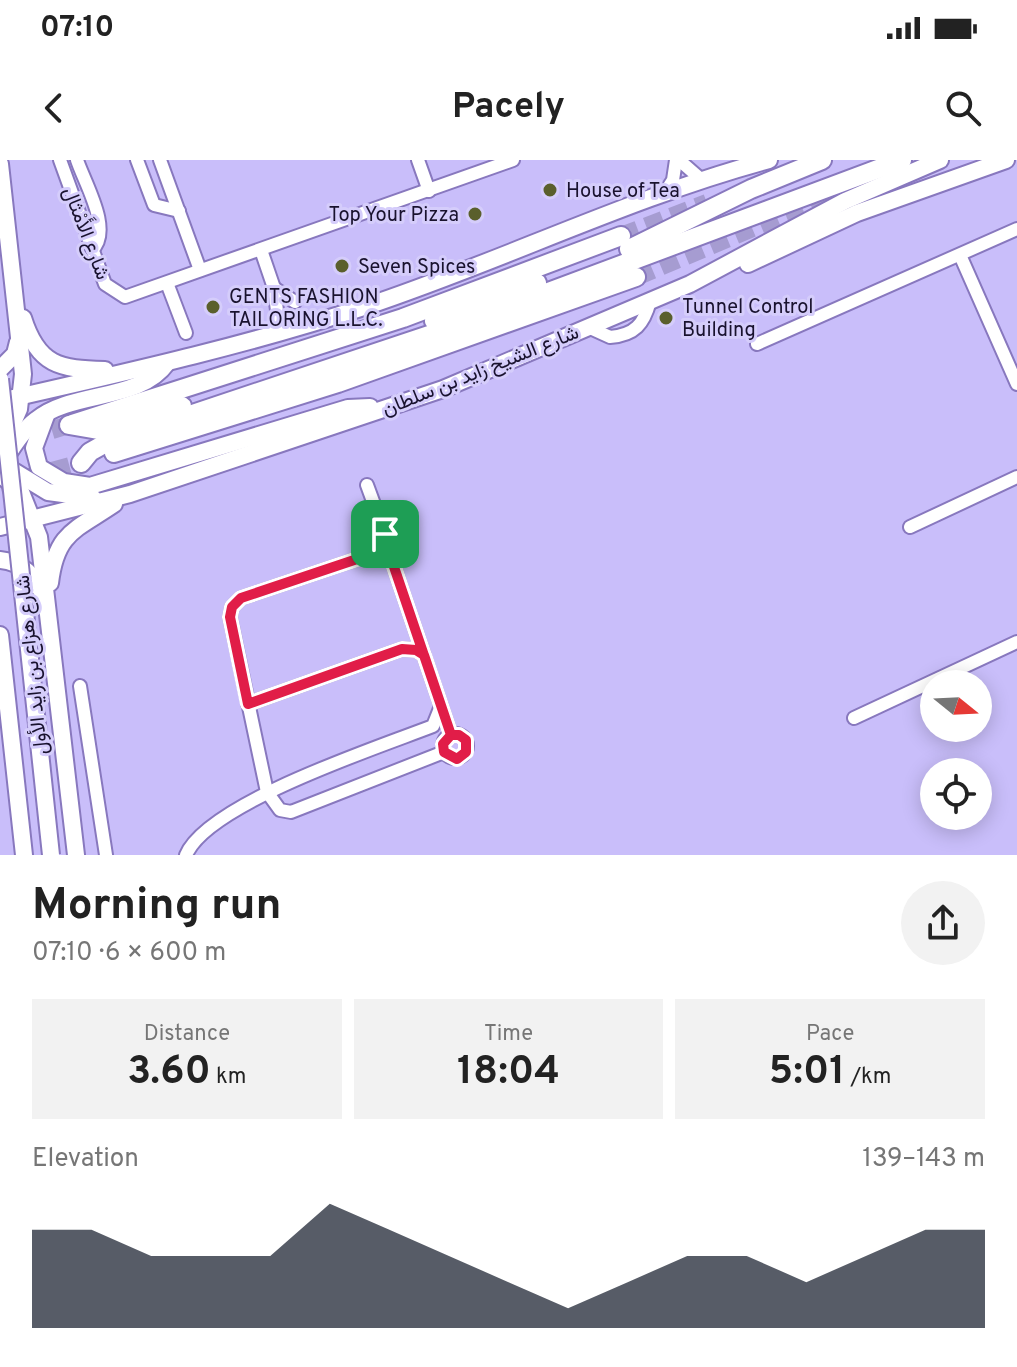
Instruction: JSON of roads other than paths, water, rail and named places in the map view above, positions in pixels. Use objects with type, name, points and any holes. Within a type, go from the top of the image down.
[{"type":"highway","points":[[621,236],[389,323],[69,425],[86,430],[104,429],[350,352],[631,248],[751,189],[822,160]]},
{"type":"highway","name":"شارع الشيخ زايد بن سلطان","points":[[636,277],[338,383],[81,463],[90,452],[106,443],[468,322],[821,187],[902,160]]},
{"type":"main road","name":"شارع الشيخ زايد بن سلطان","points":[[0,527],[130,494],[443,389],[690,284],[845,201],[940,160]]},
{"type":"main road","points":[[690,284],[750,263],[877,205],[1006,160]]},
{"type":"main road","points":[[0,401],[167,363],[366,306],[760,161]]},
{"type":"main road","points":[[0,164],[22,396],[0,463]]},
{"type":"main road","points":[[13,284],[30,338],[46,358],[72,370],[127,373]]},
{"type":"main road","points":[[0,369],[15,354],[18,342]]},
{"type":"main road","points":[[0,463],[23,432],[47,413],[146,382],[167,363]]},
{"type":"main road","name":"شارع هزاع بن زايد الأول","points":[[0,379],[51,855]]},
{"type":"main road","points":[[47,413],[34,448],[39,467],[64,482],[90,486],[226,448],[348,408],[394,405]]},
{"type":"main road","points":[[0,463],[35,485],[63,496],[96,498],[130,494]]},
{"type":"main road","points":[[0,463],[21,492],[35,519],[78,855]]},
{"type":"main road","points":[[48,605],[52,566],[64,538],[85,521],[130,494]]},
{"type":"main road","points":[[0,560],[16,563],[28,572],[48,605]]},
{"type":"main road","name":"شارع هزاع بن زايد الأول","points":[[0,635],[24,855]]},
{"type":"street","name":"شارع الأَمْثال","points":[[60,160],[105,284],[117,294],[133,296],[513,160]]},
{"type":"street","points":[[77,160],[101,227],[100,240],[92,250]]},
{"type":"street","points":[[137,160],[154,205],[179,211]]},
{"type":"street","points":[[160,160],[200,270]]},
{"type":"street","points":[[418,160],[429,191]]},
{"type":"street","points":[[662,196],[673,180],[677,160],[703,181]]},
{"type":"street","points":[[757,344],[1017,229]]},
{"type":"street","points":[[261,250],[274,288],[278,318]]},
{"type":"street","points":[[960,255],[1017,384]]},
{"type":"street","points":[[167,283],[186,333]]},
{"type":"street","points":[[274,288],[295,302]]},
{"type":"street","points":[[910,527],[1017,477]]},
{"type":"street","points":[[367,485],[385,534]]},
{"type":"street","points":[[378,552],[378,540],[385,534],[393,534],[401,543],[398,554],[391,558]]},
{"type":"street","points":[[444,752],[291,812],[280,810],[267,792],[248,704],[230,617],[236,602],[378,552],[391,558],[451,735]]},
{"type":"street","points":[[854,718],[1017,642]]},
{"type":"street","points":[[248,704],[402,649],[416,650],[424,655]]},
{"type":"street","points":[[80,686],[106,855]]},
{"type":"street","points":[[186,855],[195,842],[267,792],[433,726],[441,706]]},
{"type":"street","points":[[451,735],[463,737],[466,752],[453,759],[444,752],[443,744],[451,735]]},
{"type":"tunnel","points":[[636,277],[836,193]]},
{"type":"tunnel","points":[[621,236],[707,203]]},
{"type":"tunnel","points":[[26,438],[69,425]]},
{"type":"tunnel","points":[[0,485],[81,463]]},
{"type":"place","name":"House of Tea","points":[[550,190]]},
{"type":"place","name":"Top Your Pizza","points":[[475,214]]},
{"type":"place","name":"Seven Spices","points":[[342,266]]},
{"type":"place","name":"GENTS FASHION TAILORING L.L.C.","points":[[213,307]]},
{"type":"place","name":"Tunnel Control Building","points":[[666,318]]}]
